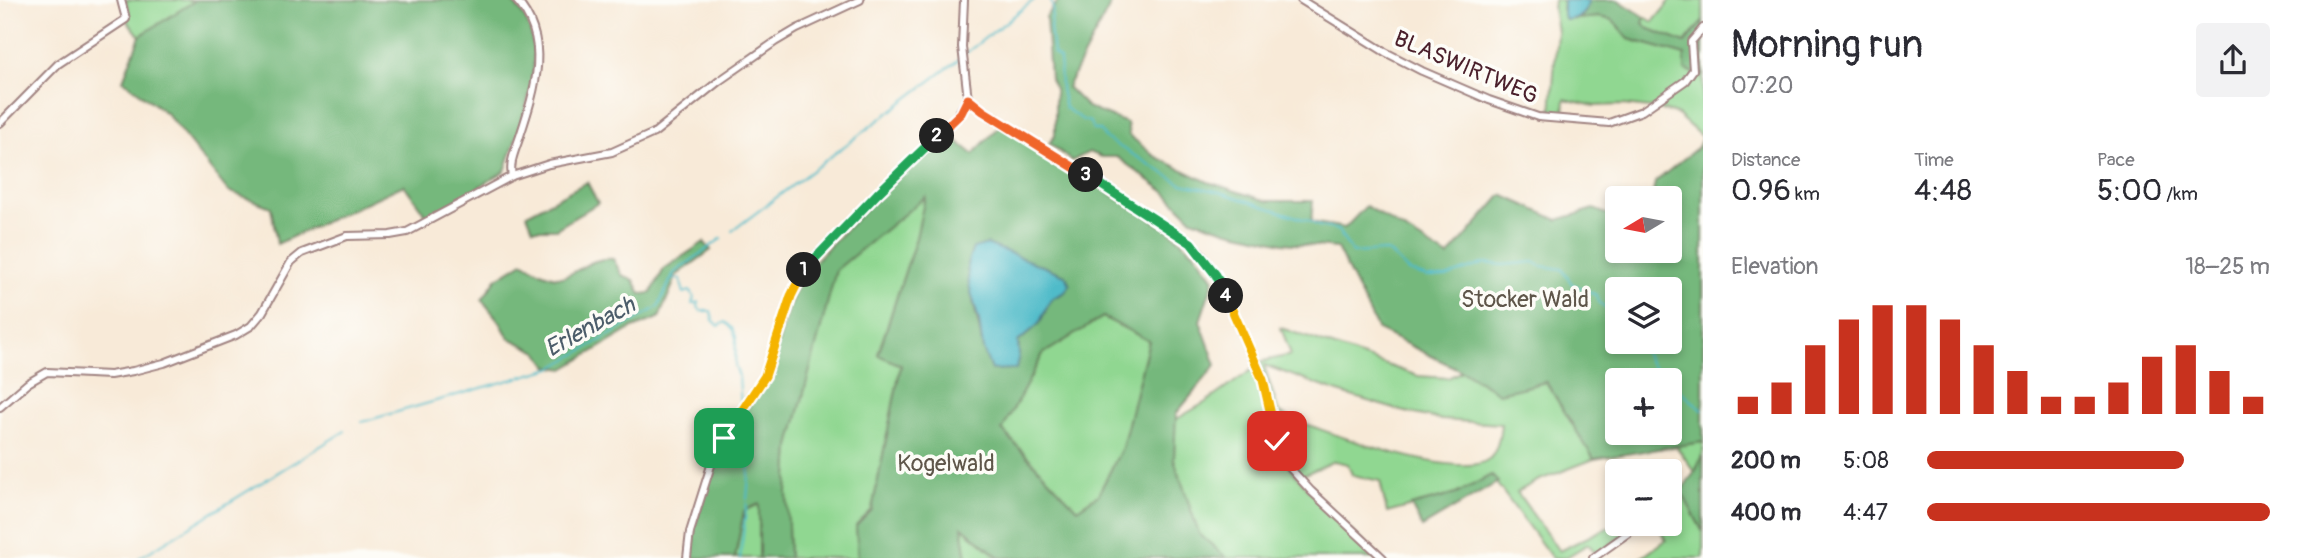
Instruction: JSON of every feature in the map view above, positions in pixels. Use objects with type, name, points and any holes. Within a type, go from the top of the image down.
[{"type":"street","points":[[0,124],[58,64],[125,19],[121,0]]},
{"type":"street","points":[[512,176],[511,163],[533,97],[538,59],[533,23],[516,0]]},
{"type":"street","points":[[0,407],[28,383],[47,372],[110,375],[133,371],[164,363],[236,335],[251,326],[262,313],[291,262],[302,254],[347,236],[397,234],[418,228],[512,176],[549,164],[612,152],[654,133],[719,81],[775,42],[860,0]]},
{"type":"street","points":[[687,558],[690,532],[713,459],[765,376],[780,325],[798,280],[816,256],[954,120],[968,99],[962,51],[964,0]]},
{"type":"street","name":"BLASWIRTWEG","points":[[1301,0],[1385,52],[1489,100],[1538,117],[1609,123],[1642,111],[1685,81],[1693,70],[1691,42],[1703,28]]},
{"type":"street","points":[[968,99],[1171,229],[1199,251],[1216,275],[1259,370],[1277,441],[1290,468],[1383,558]]},
{"type":"street","points":[[1593,558],[1624,536]]},
{"type":"green space","points":[[125,0],[196,0],[140,36],[127,21],[129,12]]},
{"type":"green space","points":[[196,0],[510,0],[524,17],[532,37],[534,59],[526,106],[505,171],[428,218],[404,185],[277,244],[271,207],[228,191],[166,113],[123,80],[140,36]]},
{"type":"green space","name":"Stocker Wald","points":[[1059,0],[1113,0],[1067,87],[1088,108],[1127,123],[1129,135],[1154,156],[1208,182],[1267,201],[1313,201],[1311,222],[1345,228],[1366,206],[1448,257],[1502,195],[1558,220],[1594,209],[1605,213],[1605,263],[1682,263],[1682,186],[1654,186],[1655,182],[1698,147],[1703,136],[1703,442],[1594,459],[1546,382],[1499,393],[1462,371],[1378,330],[1337,248],[1283,243],[1229,231],[1192,219],[1165,192],[1117,157],[1102,157],[1089,152],[1072,161],[1049,143],[1055,136],[1055,89],[1050,79],[1046,17]]},
{"type":"green space","points":[[1554,0],[1563,0],[1562,9],[1566,20],[1599,17],[1613,20],[1629,39],[1685,55],[1685,70],[1703,75],[1702,137],[1676,114],[1659,109],[1623,105],[1594,106],[1565,99],[1564,113],[1551,113],[1557,31]]},
{"type":"green space","points":[[1589,0],[1618,0],[1645,17],[1643,23],[1647,28],[1685,43],[1703,21],[1703,75],[1685,70],[1685,55],[1629,39],[1613,20],[1599,17],[1578,19],[1584,14]]},
{"type":"green space","points":[[1671,0],[1703,0],[1703,21],[1685,43],[1647,28],[1643,23],[1645,17],[1653,22]]},
{"type":"green space","name":"Kogelwald","points":[[1001,125],[1170,231],[1196,254],[1214,279],[1200,321],[1216,365],[1176,414],[1174,459],[1199,534],[1227,558],[1000,558],[962,527],[967,558],[858,558],[856,526],[872,510],[901,365],[878,355],[916,238],[925,197],[836,270],[790,446],[787,492],[789,558],[759,558],[759,504],[744,511],[735,558],[689,558],[689,547],[714,460],[739,417],[767,378],[793,296],[810,266],[878,196],[946,132],[973,154]],"holes":[[[1034,263],[1065,275],[1065,292],[1051,299],[1039,324],[1018,342],[1019,354],[983,349],[967,264]],[[1103,317],[1149,341],[1122,448],[1098,495],[1077,509],[1002,430],[1043,354]]]},
{"type":"green space","points":[[587,182],[598,203],[556,229],[533,229],[527,214]]},
{"type":"green space","points":[[926,196],[916,238],[878,354],[901,365],[872,510],[856,526],[858,558],[789,558],[787,492],[790,446],[836,269]]},
{"type":"green space","points":[[704,242],[711,250],[677,275],[659,318],[633,328],[564,369],[548,366],[538,352],[509,338],[482,300],[496,279],[523,262],[545,274],[560,277],[589,263],[613,259],[622,275],[634,280],[641,294],[651,293],[664,269]]},
{"type":"green space","points":[[1103,317],[1149,340],[1122,448],[1098,495],[1077,509],[1002,430],[1043,353]]},
{"type":"green space","points":[[1281,328],[1418,376],[1448,378],[1462,371],[1499,393],[1546,382],[1594,459],[1537,481],[1517,492],[1559,551],[1605,529],[1605,536],[1621,536],[1597,554],[1588,544],[1565,558],[1552,558],[1491,476],[1456,494],[1387,513],[1380,481],[1352,475],[1348,464],[1334,461],[1301,476],[1280,439],[1267,383],[1259,362],[1291,355]],"holes":[[[1264,365],[1401,411],[1442,420],[1501,424],[1499,438],[1492,456],[1473,465],[1448,464],[1386,451],[1279,413]]]},
{"type":"green space","points":[[1256,367],[1270,428],[1282,455],[1320,502],[1380,558],[1227,558],[1199,535],[1174,459],[1175,420]]},
{"type":"green space","points":[[1703,442],[1703,454],[1695,472],[1676,446]]},
{"type":"green space","points":[[1703,454],[1703,532],[1682,493]]},
{"type":"green space","points":[[1491,475],[1498,482],[1422,527],[1411,506],[1456,494]]},
{"type":"green space","points":[[1682,493],[1703,532],[1703,558],[1641,558],[1666,540],[1664,536],[1682,536]]},
{"type":"green space","points":[[759,504],[759,558],[735,558],[744,511]]},
{"type":"green space","points":[[961,526],[999,558],[967,558]]},
{"type":"water","points":[[1563,0],[1589,1],[1581,15],[1566,20],[1563,16]]},
{"type":"water","points":[[987,244],[1065,275],[1070,284],[1065,292],[1051,299],[1039,324],[1018,342],[1016,369],[991,370],[983,349],[967,264],[973,248]]},
{"type":"waterway","name":"Erlenbach","points":[[966,53],[1034,0]]},
{"type":"waterway","points":[[1051,0],[1053,53],[1060,59],[1065,108],[1090,122],[1093,130],[1100,130],[1105,138],[1182,184],[1220,192],[1338,230],[1352,253],[1384,251],[1391,254],[1408,271],[1427,277],[1446,277],[1485,263],[1503,265],[1534,262],[1541,266],[1562,269],[1572,284],[1596,295],[1599,303],[1605,307]]},
{"type":"waterway","name":"Erlenbach","points":[[732,231],[962,57]]},
{"type":"waterway","name":"Erlenbach","points":[[362,422],[552,368],[658,307],[674,273],[722,238]]},
{"type":"waterway","points":[[673,276],[674,279],[680,279],[684,293],[690,291],[694,297],[692,304],[699,302],[701,311],[711,311],[713,320],[719,326],[725,322],[732,328],[736,337],[735,367],[739,376],[741,406]]},
{"type":"waterway","points":[[1645,354],[1654,368]]},
{"type":"waterway","points":[[1682,392],[1702,410]]},
{"type":"waterway","points":[[743,417],[751,434],[745,443],[751,451],[747,499]]},
{"type":"waterway","name":"Erlenbach","points":[[139,558],[345,431]]},
{"type":"waterway","points":[[740,558],[747,503]]},
{"type":"route","points":[[724,438],[765,376],[791,296],[808,264],[961,113],[968,99],[1171,229],[1199,251],[1216,275],[1259,370],[1277,441]]}]
